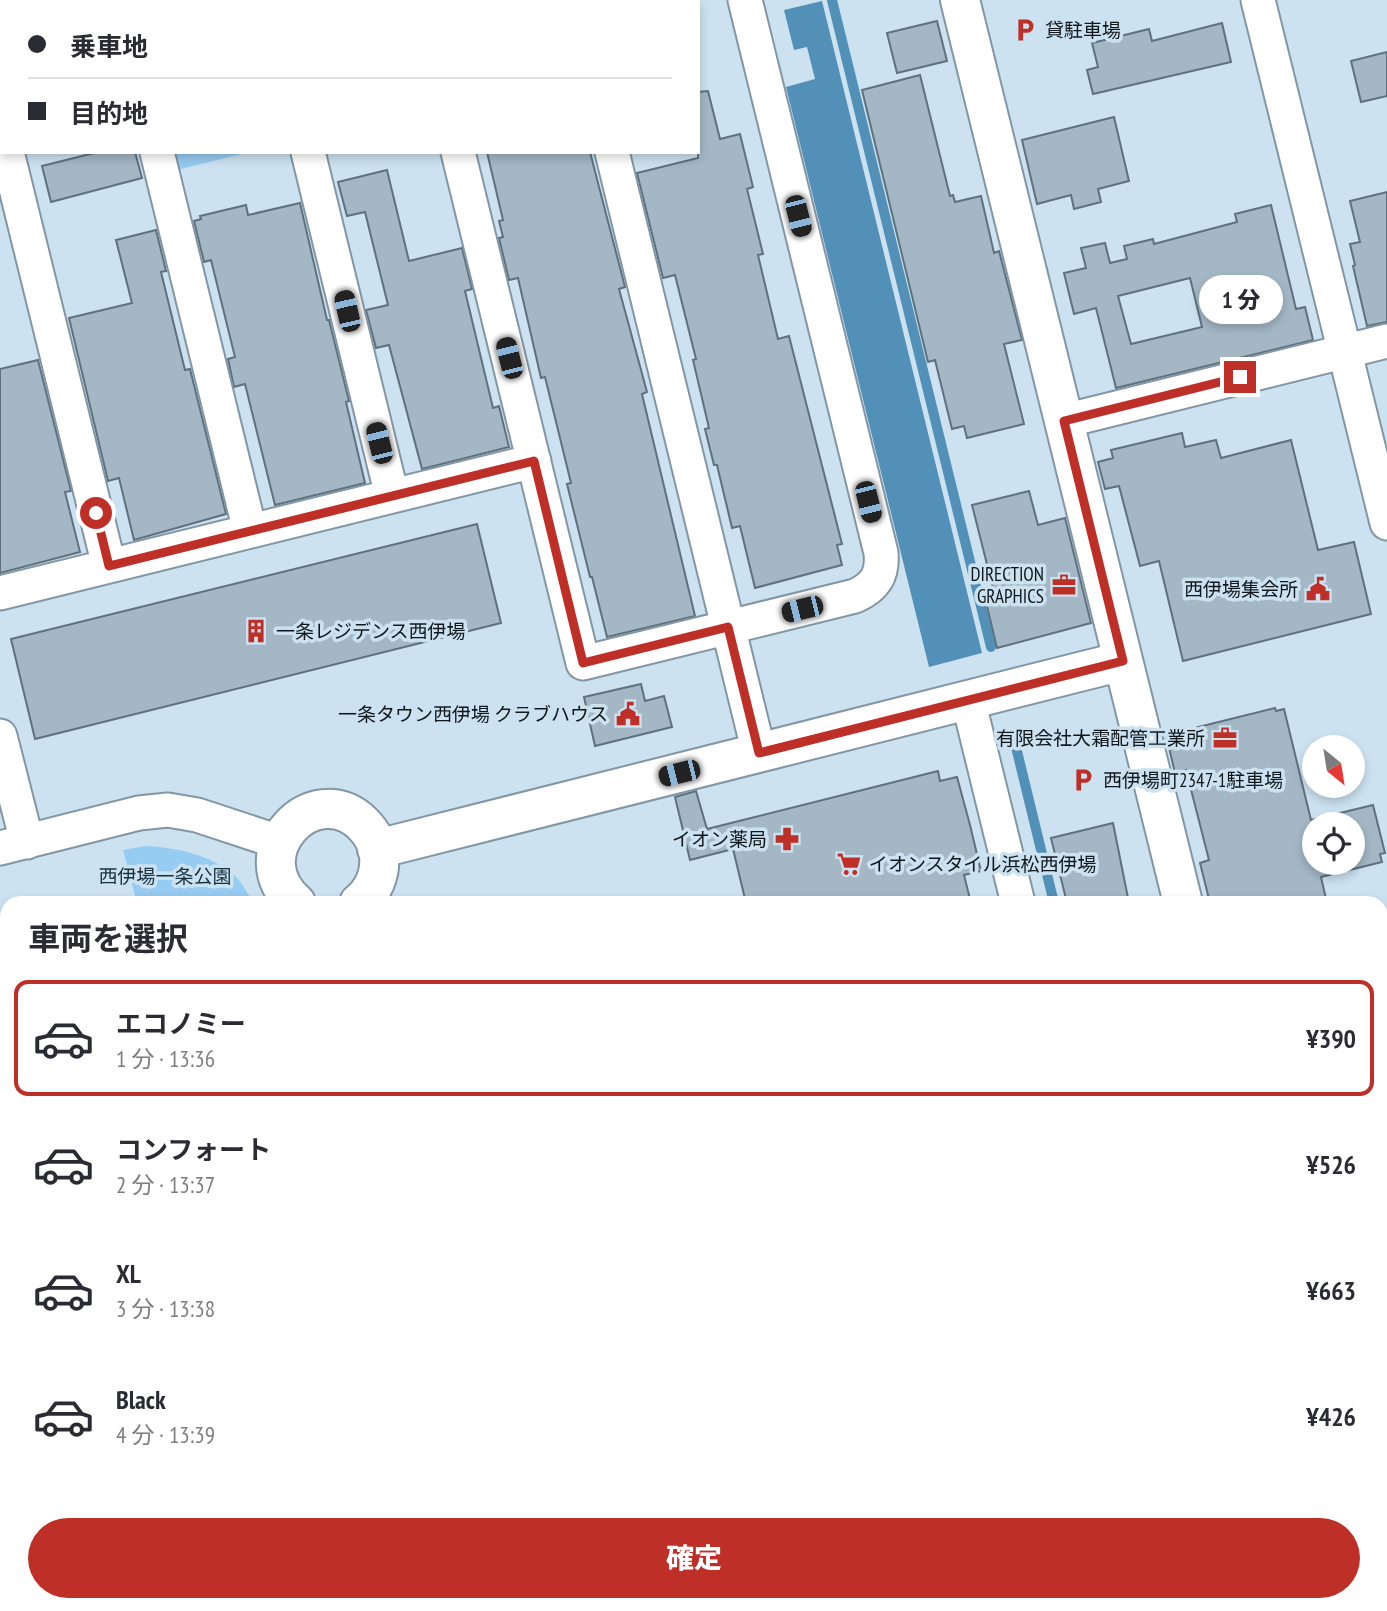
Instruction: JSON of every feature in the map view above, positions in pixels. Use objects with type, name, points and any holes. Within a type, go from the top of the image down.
[{"type":"street","points":[[458,154],[583,663],[855,596],[868,590],[878,580],[882,567],[744,0]]},
{"type":"street","points":[[960,0],[1180,896]]},
{"type":"street","points":[[1258,0],[1387,523]]},
{"type":"street","points":[[7,154],[109,566]]},
{"type":"street","points":[[157,154],[250,531]]},
{"type":"street","points":[[308,154],[392,496]]},
{"type":"street","points":[[612,154],[759,753]]},
{"type":"street","points":[[1064,421],[1387,341]]},
{"type":"street","points":[[0,593],[534,461]]},
{"type":"street","points":[[377,849],[1123,661]]},
{"type":"street","points":[[968,700],[1016,896]]},
{"type":"street","points":[[0,736],[13,845],[139,813],[168,810],[197,815],[279,842]]},
{"type":"street","points":[[287,896],[279,882],[275,867],[275,852],[279,842],[289,826],[301,817],[315,811],[330,810],[344,812],[358,819],[368,829],[377,849],[379,871],[374,886],[365,896]]},
{"type":"green space","points":[[173,154],[242,154],[177,170]]},
{"type":"green space","name":"西伊場一条公園","points":[[145,846],[180,850],[204,857],[237,878],[249,896],[135,896],[123,850]]},
{"type":"shaded area","points":[[822,1],[982,653],[929,667],[786,87],[815,79],[807,47],[794,50],[784,10]]},
{"type":"building","points":[[937,21],[947,61],[897,73],[887,33]]},
{"type":"building","points":[[1222,23],[1231,62],[1093,94],[1087,70],[1098,67],[1092,43],[1149,29],[1152,41]]},
{"type":"building","points":[[1387,52],[1387,96],[1361,102],[1351,61]]},
{"type":"building","points":[[920,75],[950,196],[953,195],[955,202],[981,196],[994,253],[999,251],[1022,340],[1004,344],[1024,424],[967,438],[964,426],[952,429],[935,360],[928,362],[862,90]]},
{"type":"building","points":[[708,91],[720,139],[740,134],[753,187],[747,189],[763,254],[758,255],[778,339],[789,336],[842,544],[837,545],[842,565],[755,588],[740,526],[732,528],[717,465],[714,465],[705,429],[709,428],[693,360],[696,359],[675,275],[663,278],[637,173],[698,158],[700,92]]},
{"type":"building","points":[[1114,117],[1129,181],[1098,189],[1101,202],[1074,209],[1071,195],[1037,204],[1022,140]]},
{"type":"building","points":[[90,154],[136,154],[142,178],[51,202],[42,166]]},
{"type":"building","points":[[487,154],[591,154],[625,287],[619,289],[647,392],[642,394],[695,616],[607,637],[567,484],[571,483],[545,377],[541,378],[518,278],[509,280],[499,238],[503,237],[499,221],[503,220]]},
{"type":"building","points":[[387,170],[409,261],[462,248],[472,289],[465,291],[493,408],[499,406],[509,447],[422,469],[389,345],[376,348],[366,310],[388,305],[365,212],[347,216],[338,182]]},
{"type":"building","points":[[1387,192],[1387,322],[1367,326],[1350,244],[1360,242],[1350,201]]},
{"type":"building","points":[[300,203],[349,401],[346,402],[365,483],[275,505],[245,384],[234,387],[228,359],[235,357],[211,260],[204,262],[194,221],[201,219],[200,216],[246,205],[248,215]]},
{"type":"building","points":[[1271,205],[1296,309],[1305,307],[1313,340],[1116,388],[1096,308],[1074,314],[1064,273],[1086,268],[1081,248],[1105,243],[1110,263],[1127,259],[1124,246],[1153,239],[1154,244],[1237,222],[1235,214]],"holes":[[[1190,278],[1202,327],[1131,344],[1118,296]]]},
{"type":"building","points":[[156,230],[166,271],[161,272],[185,370],[190,369],[226,514],[134,540],[119,478],[108,481],[69,318],[132,303],[116,240]]},
{"type":"building","points":[[38,360],[71,491],[65,492],[80,552],[0,573],[0,369]]},
{"type":"building","points":[[1182,433],[1185,447],[1216,440],[1221,458],[1291,440],[1318,550],[1354,542],[1371,614],[1183,661],[1159,561],[1140,566],[1119,486],[1105,489],[1098,462],[1113,458],[1111,450]]},
{"type":"building","points":[[1029,491],[1038,525],[1065,518],[1091,623],[997,648],[985,598],[995,596],[972,505]]},
{"type":"building","name":"一条レジデンス西伊場","points":[[477,524],[501,623],[35,739],[11,639]]},
{"type":"building","name":"一条タウン西伊場 クラブハウス","points":[[641,684],[645,701],[664,696],[672,727],[595,746],[584,697]]},
{"type":"building","points":[[1275,708],[1276,711],[1284,709],[1302,783],[1302,798],[1306,798],[1309,812],[1302,812],[1302,875],[1329,875],[1321,877],[1325,896],[1208,896],[1200,863],[1209,860],[1186,770],[1175,773],[1166,735]]},
{"type":"building","name":"イオンスタイル浜松西伊場","points":[[938,771],[940,781],[957,777],[981,871],[964,875],[969,896],[744,896],[733,849],[690,860],[675,797],[696,791],[707,829]]},
{"type":"building","points":[[1373,805],[1385,853],[1380,854],[1382,862],[1365,866],[1365,812],[1344,812]]},
{"type":"building","points":[[1113,823],[1128,896],[1065,896],[1051,838]]},
{"type":"waterway","points":[[832,0],[991,647]]},
{"type":"waterway","points":[[1015,743],[1052,896]]},
{"type":"place","name":"貸駐車場","points":[[1025,30]]},
{"type":"place","name":"DIRECTION GRAPHICS","points":[[1064,585]]},
{"type":"place","name":"西伊場集会所","points":[[1318,589]]},
{"type":"place","name":"一条レジデンス西伊場","points":[[256,631]]},
{"type":"place","name":"一条タウン西伊場 クラブハウス","points":[[628,714]]},
{"type":"place","name":"有限会社大霜配管工業所","points":[[1225,738]]},
{"type":"place","name":"西伊場町2347-1駐車場","points":[[1083,780]]},
{"type":"place","name":"イオン薬局","points":[[787,839]]},
{"type":"place","name":"イオンスタイル浜松西伊場","points":[[849,864]]},
{"type":"route","points":[[96,513],[109,566],[534,461],[583,663],[728,627],[759,753],[1123,661],[1064,421],[1240,377]]}]
